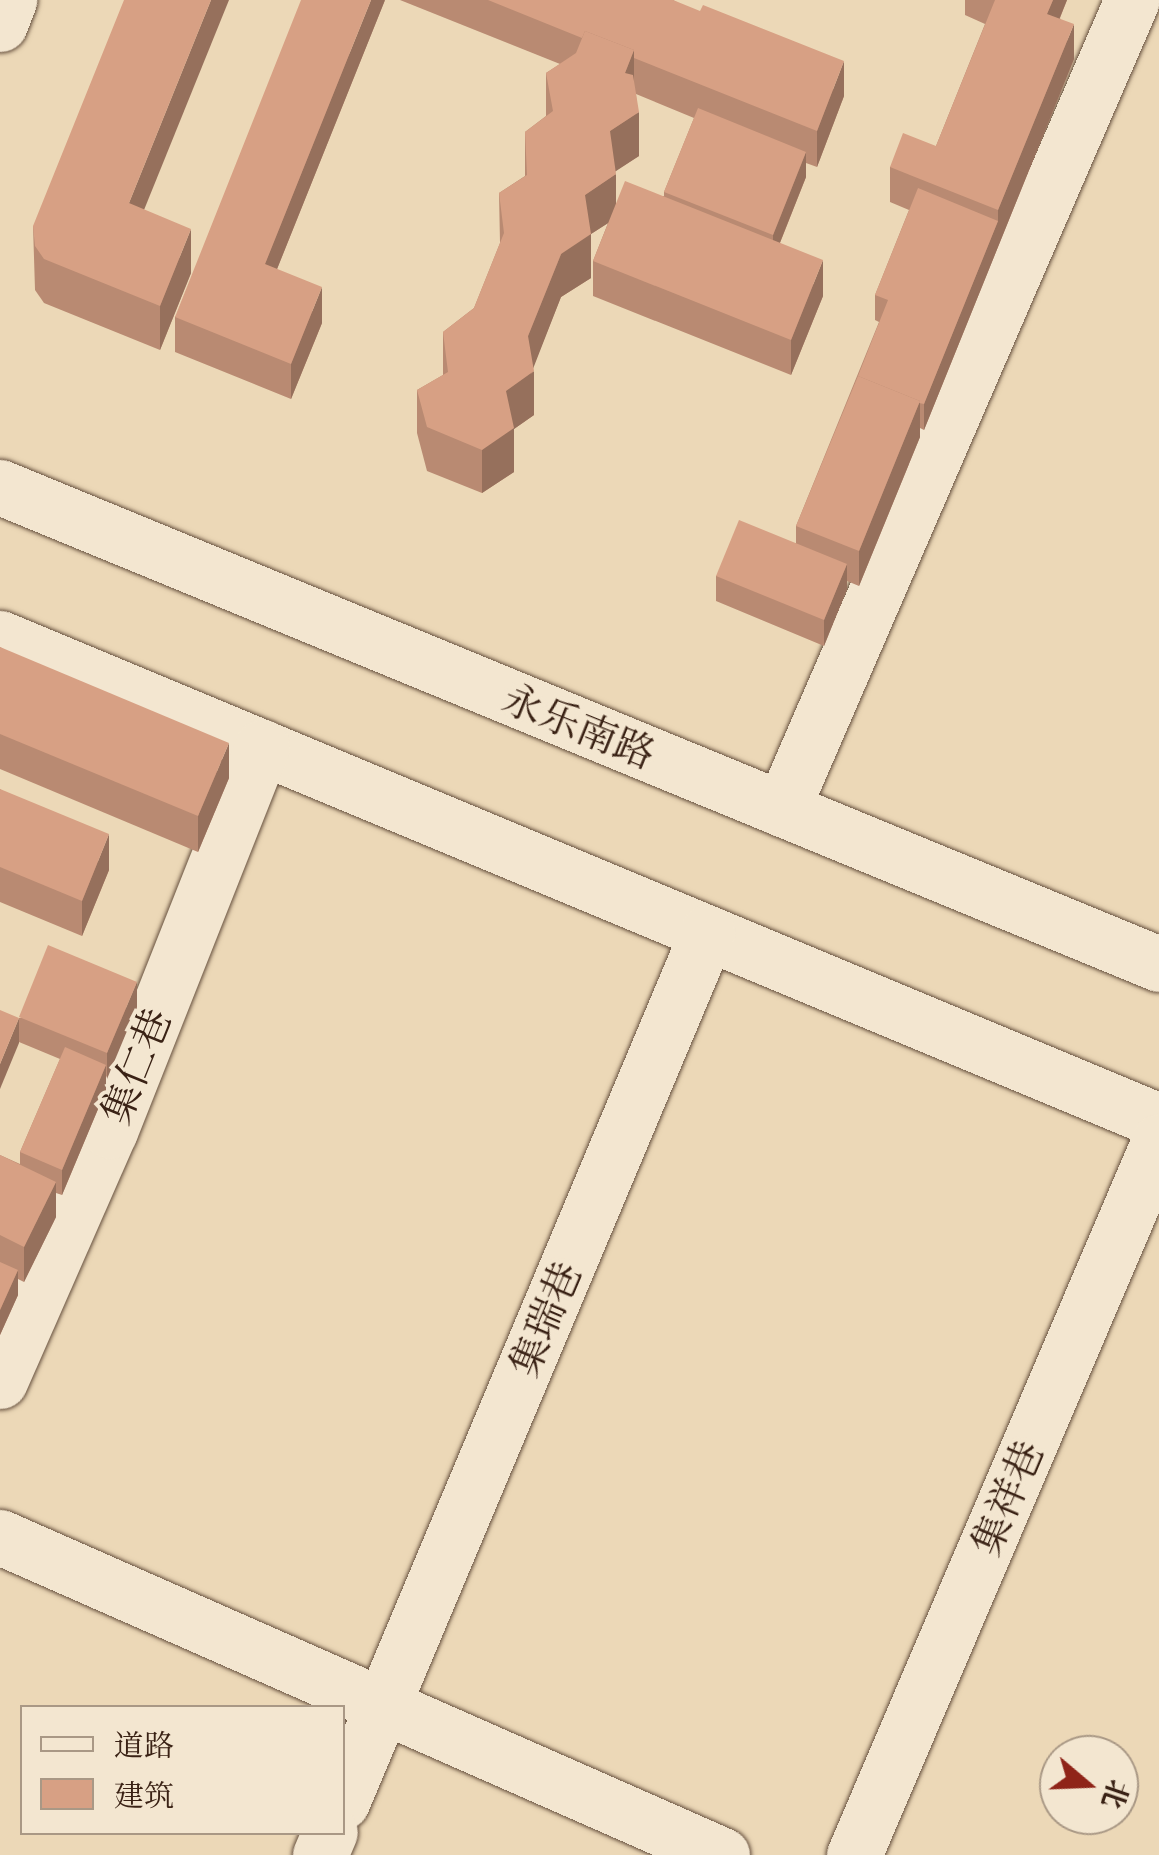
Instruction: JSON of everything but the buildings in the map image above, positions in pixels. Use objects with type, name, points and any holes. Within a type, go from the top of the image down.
[{"type":"street","points":[[0,24],[10,0]]},
{"type":"street","points":[[782,809],[1132,0]]},
{"type":"street","name":"永乐南路","points":[[0,487],[1159,964]]},
{"type":"street","points":[[0,638],[1159,1121]]},
{"type":"street","name":"集仁巷","points":[[0,1381],[110,1131],[262,747]]},
{"type":"street","name":"集瑞巷","points":[[345,1795],[707,933]]},
{"type":"street","name":"集祥巷","points":[[854,1855],[1159,1141]]},
{"type":"street","points":[[0,1537],[722,1855]]}]
